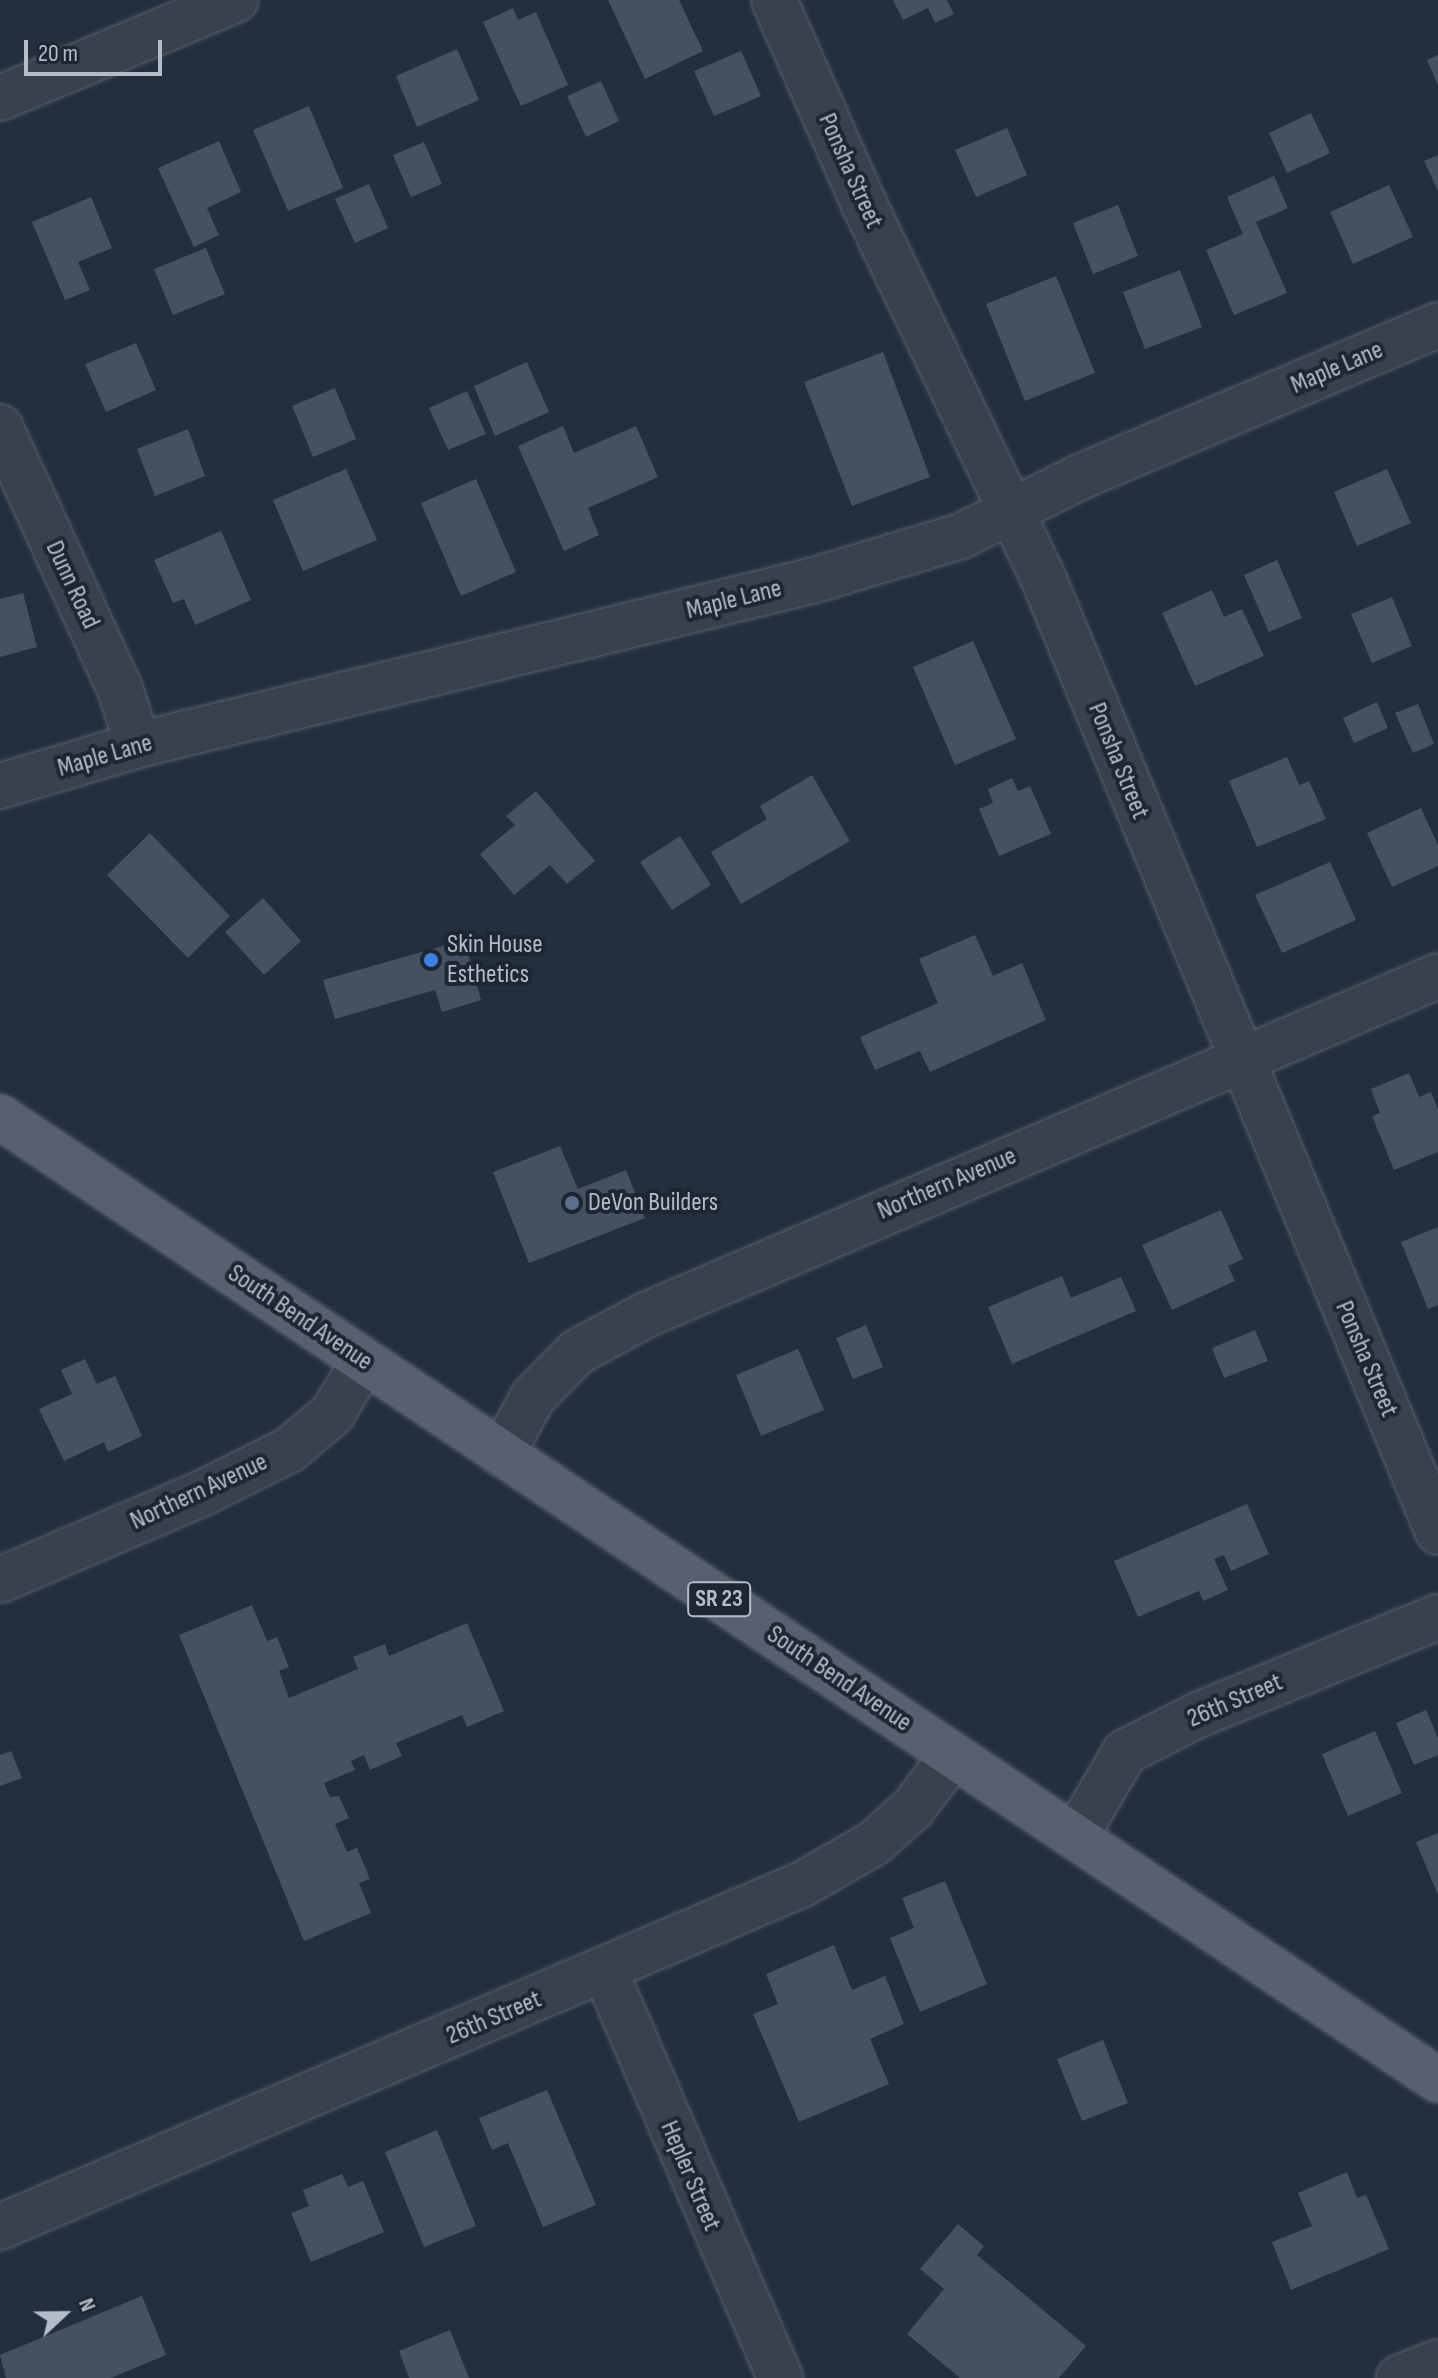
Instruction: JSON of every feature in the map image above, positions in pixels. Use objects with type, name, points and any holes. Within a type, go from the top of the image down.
[{"type":"main road","name":"South Bend Avenue","points":[[0,1117],[1438,2080]]},
{"type":"street","points":[[0,98],[235,0]]},
{"type":"street","name":"Ponsha Street","points":[[774,0],[1008,511],[1044,580],[1438,1532]]},
{"type":"street","name":"Maple Lane","points":[[0,786],[138,745],[811,581],[961,536],[1008,511],[1438,325]]},
{"type":"street","name":"Dunn Road","points":[[0,427],[120,689],[138,745]]},
{"type":"street","name":"Northern Avenue","points":[[502,1454],[533,1397],[577,1352],[648,1314],[1438,976]]},
{"type":"street","name":"Northern Avenue","points":[[0,1580],[203,1493],[289,1450],[332,1414],[364,1361]]},
{"type":"street","name":"26th Street","points":[[1075,1837],[1125,1752],[1200,1714],[1438,1617]]},
{"type":"street","name":"26th Street","points":[[0,2227],[803,1884],[874,1843],[913,1808],[953,1755]]},
{"type":"street","name":"Hepler Street","points":[[605,1971],[702,2206],[780,2378]]},
{"type":"street","points":[[1399,2378],[1438,2362]]},
{"type":"building","points":[[608,0],[679,0],[703,51],[645,79]]},
{"type":"building","points":[[893,0],[947,0],[954,14],[935,23],[928,8],[903,20]]},
{"type":"building","points":[[513,8],[518,20],[536,12],[568,85],[521,106],[483,22]]},
{"type":"building","points":[[457,49],[479,100],[417,127],[396,76]]},
{"type":"building","points":[[741,51],[761,96],[714,116],[694,71]]},
{"type":"building","points":[[1438,55],[1438,85],[1427,60]]},
{"type":"building","points":[[601,81],[619,121],[586,137],[567,96]]},
{"type":"building","points":[[309,106],[343,188],[288,211],[253,130]]},
{"type":"building","points":[[1311,113],[1330,153],[1287,173],[1269,133]]},
{"type":"building","points":[[1007,128],[1027,175],[976,197],[955,150]]},
{"type":"building","points":[[219,141],[241,192],[207,208],[219,235],[194,247],[158,168]]},
{"type":"building","points":[[424,142],[442,184],[411,197],[393,155]]},
{"type":"building","points":[[1438,155],[1438,191],[1424,161]]},
{"type":"building","points":[[1274,176],[1288,208],[1256,222],[1287,293],[1234,315],[1206,250],[1243,234],[1227,197]]},
{"type":"building","points":[[369,184],[388,228],[355,243],[335,199]]},
{"type":"building","points":[[1389,185],[1413,237],[1353,264],[1330,212]]},
{"type":"building","points":[[91,197],[112,248],[78,262],[90,290],[65,300],[32,222]]},
{"type":"building","points":[[1118,205],[1138,256],[1093,274],[1073,223]]},
{"type":"building","points":[[206,248],[225,294],[173,315],[154,269]]},
{"type":"building","points":[[1180,270],[1202,327],[1145,349],[1123,292]]},
{"type":"building","points":[[1056,276],[1095,373],[1025,401],[986,304]]},
{"type":"building","points":[[136,343],[156,390],[106,412],[85,364]]},
{"type":"building","points":[[883,352],[930,477],[852,506],[804,382]]},
{"type":"building","points":[[527,362],[549,412],[495,436],[474,386]]},
{"type":"building","points":[[335,388],[356,439],[313,457],[292,406]]},
{"type":"building","points":[[467,391],[486,434],[448,450],[429,408]]},
{"type":"building","points":[[563,426],[574,453],[636,426],[658,477],[588,508],[599,535],[564,551],[518,446]]},
{"type":"building","points":[[188,429],[205,476],[155,496],[137,449]]},
{"type":"building","points":[[346,469],[377,540],[303,571],[273,500]]},
{"type":"building","points":[[1387,469],[1411,523],[1357,546],[1334,492]]},
{"type":"building","points":[[476,479],[516,572],[461,596],[421,503]]},
{"type":"building","points":[[221,531],[251,600],[195,625],[184,599],[173,603],[154,560]]},
{"type":"building","points":[[1277,560],[1302,618],[1269,632],[1244,575]]},
{"type":"building","points":[[1212,590],[1224,617],[1242,609],[1264,656],[1195,686],[1162,613]]},
{"type":"building","points":[[23,593],[37,647],[0,657],[0,599]]},
{"type":"building","points":[[1392,597],[1412,646],[1372,663],[1351,614]]},
{"type":"building","points":[[973,641],[1016,739],[955,765],[913,667]]},
{"type":"building","points":[[1377,702],[1388,728],[1354,743],[1343,718]]},
{"type":"building","points":[[1418,704],[1434,744],[1413,753],[1395,713]]},
{"type":"building","points":[[1287,757],[1299,785],[1309,781],[1326,819],[1257,847],[1229,781]]},
{"type":"building","points":[[812,775],[850,841],[741,904],[711,852],[767,819],[760,806]]},
{"type":"building","points":[[1012,778],[1018,791],[1030,786],[1051,834],[999,856],[979,809],[993,803],[988,789]]},
{"type":"building","points":[[536,791],[595,861],[567,884],[550,865],[514,895],[480,854],[515,825],[506,816]]},
{"type":"building","points":[[1421,808],[1438,845],[1438,866],[1392,887],[1367,833]]},
{"type":"building","points":[[150,833],[230,916],[188,958],[107,875]]},
{"type":"building","points":[[680,836],[711,885],[672,910],[640,862]]},
{"type":"building","points":[[1330,862],[1356,920],[1282,953],[1255,895]]},
{"type":"building","points":[[263,898],[301,941],[264,975],[225,932]]},
{"type":"building","points":[[975,935],[993,976],[1022,963],[1046,1020],[930,1072],[920,1051],[875,1070],[860,1037],[938,1003],[919,959]]},
{"type":"building","name":"Skin House Esthetics","points":[[464,940],[481,1000],[442,1012],[435,990],[335,1019],[323,980]]},
{"type":"building","points":[[1409,1073],[1419,1097],[1431,1092],[1438,1109],[1438,1152],[1394,1170],[1372,1116],[1380,1113],[1371,1089]]},
{"type":"building","name":"DeVon Builders","points":[[560,1146],[578,1189],[626,1170],[645,1218],[529,1263],[493,1172]]},
{"type":"building","points":[[1221,1210],[1243,1259],[1228,1266],[1235,1281],[1172,1310],[1142,1245]]},
{"type":"building","points":[[1438,1227],[1438,1305],[1428,1309],[1401,1242]]},
{"type":"building","points":[[1062,1276],[1071,1298],[1121,1277],[1136,1311],[1012,1364],[988,1307]]},
{"type":"building","points":[[866,1325],[883,1367],[853,1379],[836,1338]]},
{"type":"building","points":[[1255,1330],[1268,1361],[1224,1378],[1212,1348]]},
{"type":"building","points":[[798,1349],[824,1410],[761,1436],[736,1375]]},
{"type":"building","points":[[85,1359],[97,1384],[115,1376],[142,1436],[108,1452],[104,1442],[64,1461],[39,1409],[72,1394],[61,1370]]},
{"type":"building","points":[[1247,1504],[1269,1554],[1231,1571],[1224,1555],[1214,1559],[1228,1590],[1203,1601],[1199,1591],[1138,1617],[1114,1561]]},
{"type":"building","points":[[252,1605],[267,1641],[277,1637],[289,1667],[279,1671],[289,1698],[358,1669],[353,1657],[385,1644],[389,1656],[467,1623],[504,1711],[467,1727],[462,1715],[396,1743],[402,1756],[370,1770],[364,1755],[351,1761],[355,1770],[324,1783],[330,1797],[339,1796],[349,1818],[335,1824],[347,1852],[357,1848],[370,1879],[359,1883],[371,1913],[304,1941],[179,1635]]},
{"type":"building","points":[[1426,1710],[1438,1738],[1438,1755],[1414,1765],[1396,1723]]},
{"type":"building","points":[[1375,1731],[1402,1793],[1348,1816],[1322,1754]]},
{"type":"building","points":[[11,1751],[22,1778],[0,1786],[0,1755]]},
{"type":"building","points":[[1438,1833],[1438,1895],[1416,1842]]},
{"type":"building","points":[[945,1881],[987,1984],[920,2012],[890,1938],[914,1928],[902,1898]]},
{"type":"building","points":[[834,1945],[852,1990],[885,1976],[904,2024],[870,2039],[889,2084],[799,2122],[753,2014],[778,2004],[766,1974]]},
{"type":"building","points":[[1103,2040],[1128,2103],[1082,2121],[1057,2059]]},
{"type":"building","points":[[547,2090],[596,2205],[543,2227],[508,2143],[492,2150],[479,2118]]},
{"type":"building","points":[[437,2130],[476,2226],[424,2247],[385,2152]]},
{"type":"building","points":[[1347,2172],[1357,2198],[1366,2195],[1389,2249],[1291,2290],[1272,2242],[1312,2226],[1298,2193]]},
{"type":"building","points":[[342,2174],[348,2187],[363,2181],[384,2232],[311,2262],[291,2213],[309,2206],[303,2190]]},
{"type":"building","points":[[958,2224],[984,2246],[977,2255],[1086,2346],[1059,2378],[960,2378],[907,2334],[944,2289],[920,2269]]},
{"type":"building","points":[[142,2296],[166,2355],[111,2378],[6,2378],[0,2355]]},
{"type":"building","points":[[450,2330],[469,2378],[409,2378],[399,2351]]},
{"type":"place","name":"Skin House Esthetics","points":[[431,960]]},
{"type":"place","name":"DeVon Builders","points":[[572,1203]]}]
